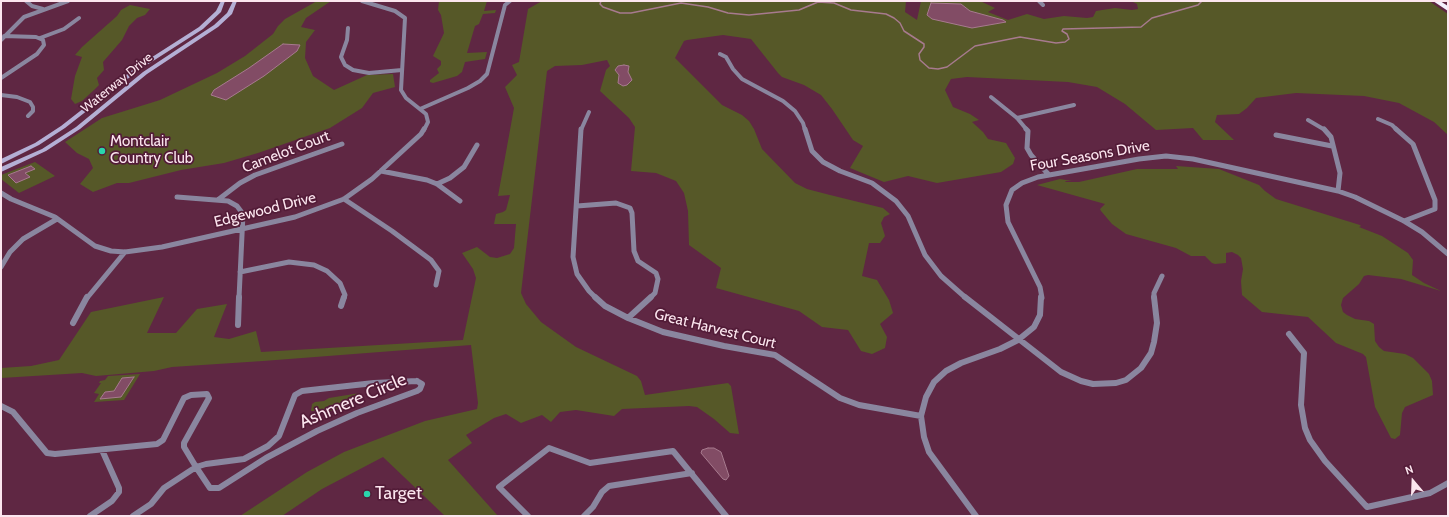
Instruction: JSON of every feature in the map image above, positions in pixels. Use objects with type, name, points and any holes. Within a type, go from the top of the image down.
[{"type":"highway","points":[[1436,1],[1448,9]]},
{"type":"main road","name":"Waterway Drive","points":[[1,162],[36,144],[63,127],[137,69],[212,19],[223,1]]},
{"type":"main road","name":"Waterway Drive","points":[[1,170],[29,157],[67,136],[145,73],[222,21],[232,9],[235,1]]},
{"type":"main road","points":[[185,38],[197,39]]},
{"type":"street","points":[[26,1],[32,6],[42,9]]},
{"type":"street","points":[[3,38],[20,20],[42,9],[68,1]]},
{"type":"street","name":"Edgewood Drive","points":[[1,193],[11,199],[45,212],[95,246],[110,251],[125,252],[162,247],[308,213],[344,199],[358,190],[381,171],[424,130],[427,126],[428,117],[403,94],[400,85],[406,21],[405,18],[395,11],[362,1]]},
{"type":"street","points":[[420,109],[474,85],[487,74],[505,5],[510,1]]},
{"type":"street","points":[[1039,1],[1043,6]]},
{"type":"street","points":[[3,38],[30,36],[40,38],[64,29],[79,18]]},
{"type":"street","points":[[348,28],[347,40],[341,57],[345,65],[353,70],[369,73],[402,70]]},
{"type":"street","points":[[1,78],[41,51],[44,42],[40,38]]},
{"type":"street","points":[[720,54],[726,57],[733,69],[742,79],[783,101],[795,112],[803,123],[812,151],[823,162],[840,171],[872,183],[896,201],[908,216],[926,255],[941,276],[967,299],[1054,368],[1076,379],[1092,384],[1116,383],[1126,380],[1142,368],[1151,353],[1154,342],[1157,323],[1154,293],[1162,276]]},
{"type":"street","points":[[1,95],[17,97],[30,102],[33,107],[33,111],[28,116]]},
{"type":"street","points":[[991,97],[1017,118],[1028,131],[1027,148],[1031,155],[1049,175]]},
{"type":"street","points":[[1017,118],[1074,105]]},
{"type":"street","name":"Great Harvest Court","points":[[589,112],[581,128],[577,206],[572,257],[577,274],[589,291],[605,306],[628,318],[663,332],[724,346],[775,355],[840,398],[860,405],[921,416]]},
{"type":"street","points":[[1378,119],[1392,125],[1413,144],[1435,200],[1435,209],[1404,221]]},
{"type":"street","points":[[1308,120],[1319,125],[1328,132],[1331,137],[1332,146],[1340,173],[1338,191]]},
{"type":"street","points":[[1276,135],[1332,146]]},
{"type":"street","name":"Camelot Court","points":[[219,199],[240,183],[255,175],[342,144]]},
{"type":"street","points":[[437,184],[450,178],[464,168],[477,144]]},
{"type":"street","name":"Four Seasons Drive","points":[[976,516],[929,452],[924,437],[921,416],[926,397],[934,382],[946,371],[961,363],[1000,349],[1018,340],[1034,327],[1040,315],[1042,301],[1040,287],[1008,222],[1006,205],[1009,195],[1017,186],[1028,180],[1049,175],[1098,168],[1139,159],[1175,157],[1204,161],[1338,191],[1377,206],[1404,221],[1422,232],[1448,254]]},
{"type":"street","points":[[381,171],[420,178],[437,184],[460,201]]},
{"type":"street","points":[[177,197],[219,199],[233,203],[240,209],[243,218],[243,228],[238,325]]},
{"type":"street","points":[[344,199],[392,231],[431,260],[439,271],[436,285]]},
{"type":"street","points":[[577,206],[616,203],[630,208],[632,213],[634,251],[638,261],[656,273],[658,279],[655,292],[628,318]]},
{"type":"street","points":[[1,267],[10,252],[23,239],[57,219]]},
{"type":"street","points":[[73,323],[88,296],[125,252]]},
{"type":"street","points":[[240,272],[289,262],[314,265],[327,271],[340,283],[345,295],[341,306]]},
{"type":"street","points":[[1289,334],[1304,353],[1301,404],[1304,428],[1310,440],[1325,461],[1367,506],[1430,493],[1448,483]]},
{"type":"street","name":"Ashmere Circle","points":[[417,381],[422,384],[420,389],[417,391],[356,413],[294,443],[219,488],[210,488],[196,467],[203,464],[244,458],[268,446],[279,436],[295,395],[302,391],[374,383],[417,381]]},
{"type":"street","points":[[1,406],[13,412],[47,453],[55,454],[156,444],[163,440],[184,398],[191,395],[207,394],[209,398],[184,443],[184,447],[196,467],[164,488],[151,504],[133,516]]},
{"type":"street","points":[[528,516],[499,487],[549,448],[590,463],[673,451],[726,516]]},
{"type":"street","points":[[90,516],[112,501],[119,492],[119,488],[102,450]]},
{"type":"street","points":[[584,516],[593,507],[602,492],[609,486],[692,473]]},
{"type":"green space","name":"Montclair Country Club","points":[[317,1],[331,1],[306,18],[301,27],[315,30],[306,42],[305,58],[313,76],[334,90],[367,75],[393,74],[395,87],[373,93],[362,108],[330,128],[258,153],[224,163],[181,170],[129,183],[117,183],[93,192],[80,184],[93,168],[89,159],[77,153],[65,142],[102,118],[160,100],[217,73],[245,56],[273,34],[285,19]]},
{"type":"green space","points":[[439,1],[487,1],[484,11],[496,10],[495,13],[483,14],[479,24],[475,26],[467,53],[487,52],[485,59],[465,62],[462,72],[457,76],[433,83],[430,82],[430,80],[439,73],[437,69],[441,65],[441,61],[433,56],[444,33],[441,15],[438,10]]},
{"type":"green space","points":[[542,1],[906,1],[905,12],[917,20],[921,1],[980,1],[995,8],[988,12],[1008,20],[1027,14],[1044,19],[1064,16],[1087,18],[1093,17],[1096,11],[1115,8],[1132,10],[1138,9],[1137,4],[1131,1],[1429,1],[1448,14],[1448,135],[1434,122],[1399,103],[1364,96],[1296,93],[1256,98],[1239,114],[1217,115],[1215,122],[1234,140],[1203,140],[1193,128],[1156,130],[1125,104],[1097,87],[1068,82],[967,77],[951,79],[945,90],[953,107],[970,114],[979,120],[972,122],[988,139],[1006,143],[1015,158],[1013,164],[1001,172],[937,183],[908,176],[884,182],[850,168],[863,146],[853,140],[821,95],[804,85],[782,77],[751,39],[723,35],[687,40],[684,41],[675,58],[722,105],[742,115],[749,121],[762,149],[795,183],[807,189],[883,208],[890,214],[884,217],[881,223],[885,236],[880,243],[869,243],[862,276],[877,280],[889,300],[893,313],[880,324],[887,337],[885,348],[872,354],[861,351],[848,330],[822,327],[799,311],[716,288],[721,268],[689,245],[688,211],[684,193],[676,181],[656,173],[631,171],[635,127],[629,118],[600,91],[606,70],[610,66],[607,60],[582,65],[555,66],[547,71],[521,293],[526,304],[541,322],[576,347],[637,376],[641,381],[645,395],[728,383],[731,386],[739,434],[730,433],[697,407],[689,406],[622,409],[614,416],[576,410],[560,412],[551,422],[542,415],[521,423],[506,414],[494,418],[466,435],[472,443],[448,460],[498,516],[445,516],[383,457],[322,489],[282,516],[240,516],[307,472],[344,452],[425,421],[477,409],[478,403],[471,345],[172,367],[154,371],[96,376],[82,373],[1,378],[1,368],[31,366],[59,360],[91,312],[164,297],[147,333],[176,333],[197,309],[227,304],[214,337],[229,339],[256,331],[261,352],[463,340],[476,278],[473,269],[462,253],[477,247],[490,257],[497,258],[510,254],[514,248],[516,224],[494,224],[496,214],[506,210],[510,195],[498,196],[514,108],[505,87],[517,75],[512,65],[519,62],[528,9]]},
{"type":"green space","name":"Montclair Country Club","points":[[130,5],[150,9],[145,15],[137,18],[129,26],[122,40],[103,62],[104,70],[97,78],[99,85],[82,101],[75,104],[71,99],[75,76],[82,57],[75,55],[117,16],[121,10]]},
{"type":"green space","points":[[35,162],[55,176],[19,193],[1,179],[1,175]]},
{"type":"green space","points":[[1176,166],[1219,169],[1259,185],[1276,199],[1360,225],[1361,226],[1359,227],[1382,236],[1408,253],[1413,260],[1412,275],[1424,283],[1441,291],[1401,279],[1368,275],[1364,276],[1359,284],[1343,298],[1341,305],[1343,312],[1347,315],[1355,319],[1369,321],[1374,324],[1375,341],[1384,351],[1405,354],[1413,358],[1429,374],[1432,381],[1433,395],[1405,407],[1402,413],[1400,435],[1395,439],[1391,438],[1375,407],[1366,357],[1363,354],[1336,343],[1308,317],[1262,312],[1242,295],[1241,281],[1243,269],[1241,258],[1238,255],[1232,252],[1226,253],[1226,263],[1215,264],[1205,256],[1191,256],[1176,248],[1126,234],[1112,224],[1101,211],[1100,209],[1105,204],[1037,185],[1060,179],[1072,181],[1065,181],[1066,182],[1079,182],[1137,169],[1178,169]]},
{"type":"green space","points":[[140,374],[124,400],[94,402],[99,394],[94,393],[101,383],[99,383],[100,381],[105,380],[108,376]]},
{"type":"green space","points":[[360,393],[359,401],[334,411],[311,411],[312,404],[315,402]]},
{"type":"shaded area","points":[[931,3],[961,4],[970,11],[1006,22],[972,28],[932,19],[927,15]]},
{"type":"shaded area","points":[[283,44],[300,45],[297,51],[264,76],[226,100],[211,95],[214,90]]},
{"type":"shaded area","points":[[618,66],[629,66],[628,72],[632,80],[627,85],[623,86],[618,83],[619,75],[615,70]]},
{"type":"shaded area","points":[[31,166],[35,169],[25,173],[30,177],[16,183],[8,175]]},
{"type":"shaded area","points":[[134,377],[121,397],[100,399],[105,392],[114,391],[122,378]]},
{"type":"shaded area","points":[[714,448],[721,452],[729,476],[726,480],[723,479],[701,453],[702,450]]},
{"type":"waterway","points":[[601,1],[600,4],[603,7],[620,13],[631,13],[681,3],[708,7],[728,13],[749,15],[799,10],[818,2],[834,3],[851,10],[886,14],[894,18],[900,23],[904,31],[924,44],[924,47],[919,54],[920,60],[929,68],[938,69],[947,67],[975,46],[1020,37],[1056,43],[1065,42],[1069,39],[1067,34],[1062,31],[1063,29],[1141,27],[1152,18],[1198,5],[1202,1]]},
{"type":"place","name":"Montclair Country Club","points":[[102,151]]},
{"type":"place","name":"Target","points":[[367,494]]}]
